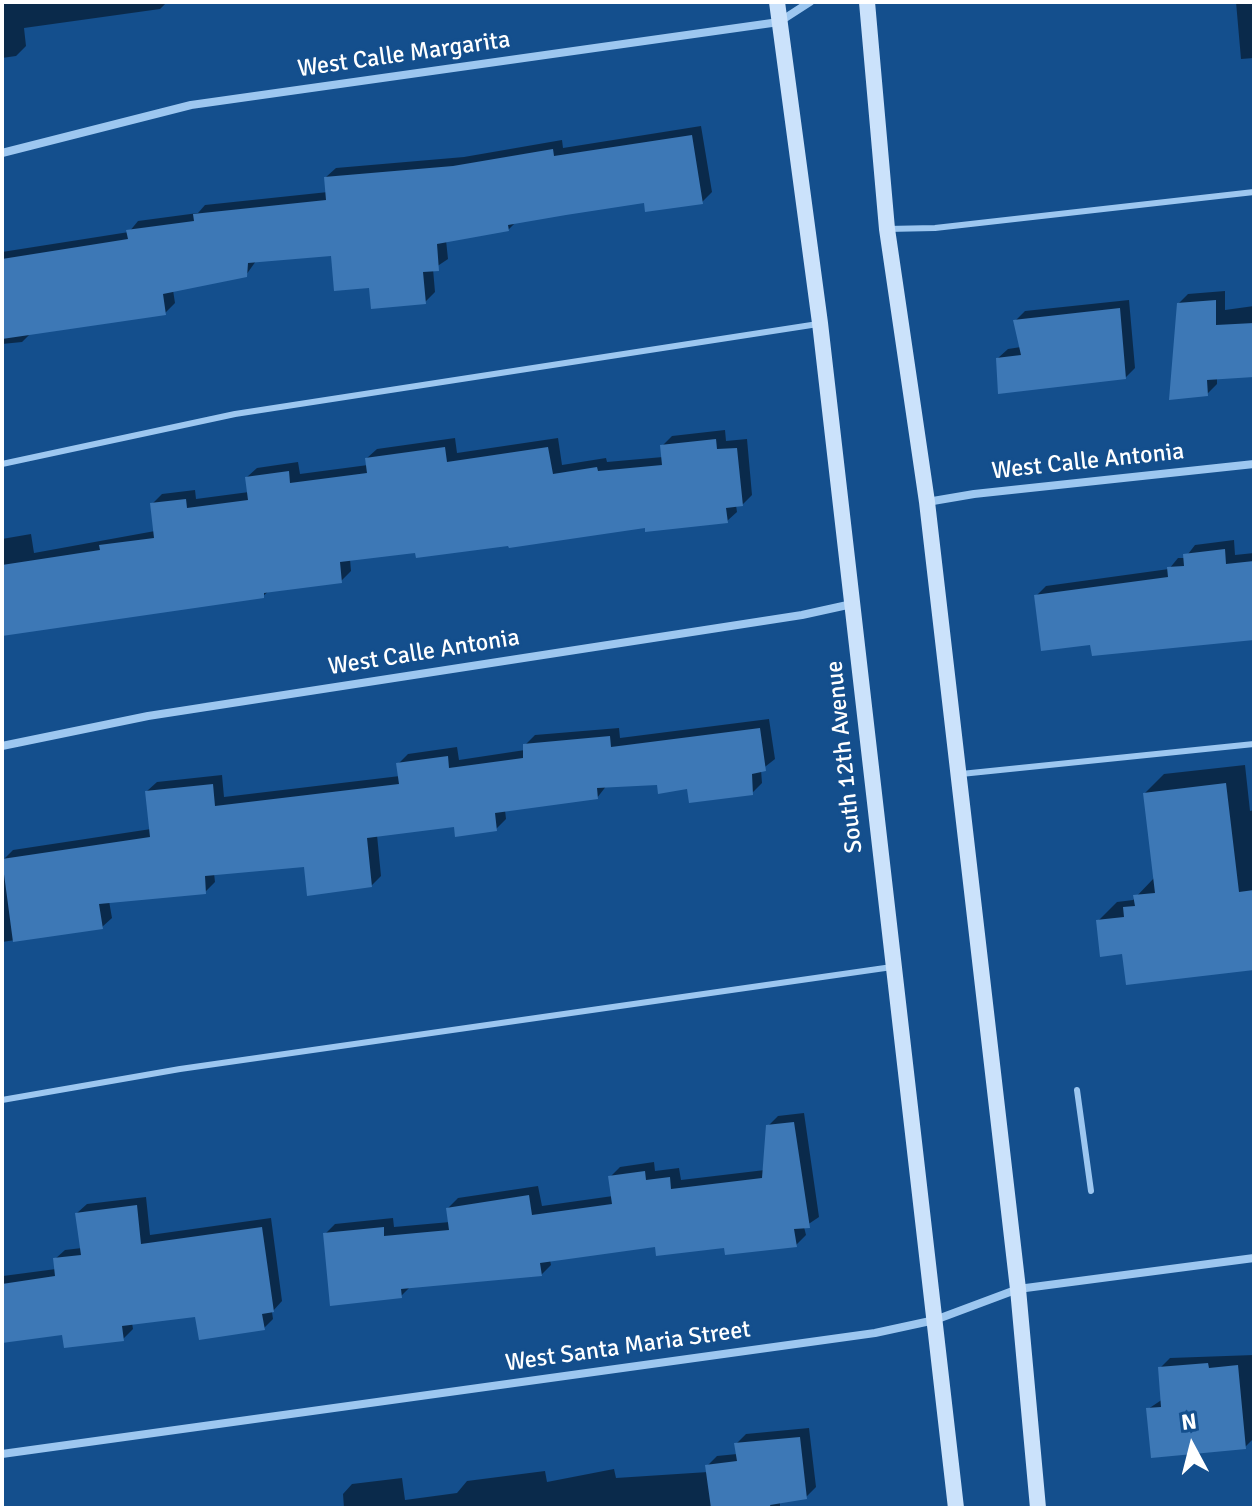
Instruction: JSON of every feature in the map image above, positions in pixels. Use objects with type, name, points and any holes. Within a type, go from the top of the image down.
[{"type":"main road","name":"South 12th Avenue","points":[[777,2],[820,323],[956,1508]]},
{"type":"main road","points":[[867,2],[887,229],[927,502],[1018,1289],[1038,1508]]},
{"type":"street","name":"West Calle Margarita","points":[[2,153],[191,105],[779,22],[810,2]]},
{"type":"street","name":"West Calle Antonia","points":[[927,502],[974,494],[1254,464]]},
{"type":"street","name":"West Calle Antonia","points":[[2,746],[148,716],[802,615],[852,604]]},
{"type":"street","name":"West Santa Maria Street","points":[[2,1454],[875,1333],[935,1320],[1018,1289],[1254,1258]]},
{"type":"lane","points":[[887,229],[935,228],[1254,192]]},
{"type":"lane","points":[[2,464],[235,414],[820,323]]},
{"type":"lane","points":[[958,774],[1254,744]]},
{"type":"lane","points":[[2,1100],[180,1069],[892,967]]},
{"type":"lane","points":[[1077,1090],[1091,1191]]},
{"type":"building","points":[[692,135],[703,204],[645,212],[644,203],[508,225],[509,231],[437,244],[439,271],[423,272],[426,304],[371,309],[369,288],[334,291],[331,256],[248,263],[247,277],[163,294],[166,315],[2,339],[2,259],[128,239],[126,230],[194,221],[193,214],[326,200],[324,177],[453,166],[553,149],[554,156]]},
{"type":"building","points":[[1216,300],[1216,325],[1254,323],[1254,377],[1207,380],[1208,396],[1169,400],[1177,303]]},
{"type":"building","points":[[1120,308],[1126,379],[998,394],[996,358],[1021,355],[1013,320]]},
{"type":"building","points":[[716,439],[717,449],[737,448],[743,506],[726,508],[728,523],[645,532],[645,528],[416,558],[415,553],[340,562],[342,583],[264,593],[264,598],[2,636],[2,565],[100,550],[99,545],[154,538],[150,503],[186,499],[187,508],[248,500],[245,477],[289,471],[290,483],[367,473],[365,458],[445,447],[447,462],[548,447],[553,474],[597,467],[598,471],[662,465],[660,445]]},
{"type":"building","points":[[1225,549],[1226,564],[1254,561],[1254,640],[1092,656],[1090,645],[1041,651],[1034,595],[1168,577],[1167,567],[1184,566],[1183,554]]},
{"type":"building","points":[[760,728],[766,771],[752,774],[753,795],[689,803],[687,789],[658,794],[657,785],[597,788],[598,799],[495,813],[497,831],[455,837],[454,827],[367,838],[372,887],[307,896],[304,867],[205,876],[206,894],[99,904],[103,929],[13,942],[2,859],[150,837],[145,791],[213,784],[215,806],[399,784],[396,763],[448,756],[449,768],[523,758],[523,744],[610,736],[611,747]]},
{"type":"building","points":[[1226,783],[1239,892],[1254,890],[1254,970],[1126,985],[1122,954],[1100,957],[1096,920],[1124,917],[1123,907],[1135,906],[1133,895],[1155,893],[1143,793]]},
{"type":"building","points":[[794,1122],[810,1228],[794,1229],[797,1247],[725,1255],[724,1248],[656,1256],[655,1247],[540,1263],[542,1276],[401,1289],[402,1298],[330,1306],[323,1233],[384,1227],[384,1236],[449,1230],[446,1208],[529,1195],[532,1215],[612,1204],[608,1176],[645,1171],[646,1180],[670,1177],[671,1189],[762,1178],[766,1125]]},
{"type":"building","points":[[137,1205],[141,1244],[262,1227],[274,1312],[262,1314],[265,1330],[199,1340],[195,1317],[122,1326],[124,1341],[64,1348],[62,1335],[2,1343],[2,1284],[55,1276],[53,1258],[81,1255],[75,1213]]},
{"type":"building","points":[[1208,1363],[1209,1368],[1238,1365],[1246,1449],[1151,1458],[1146,1408],[1161,1407],[1158,1367]]},
{"type":"building","points":[[800,1437],[807,1499],[770,1505],[771,1508],[711,1508],[705,1465],[737,1461],[734,1443]]}]
